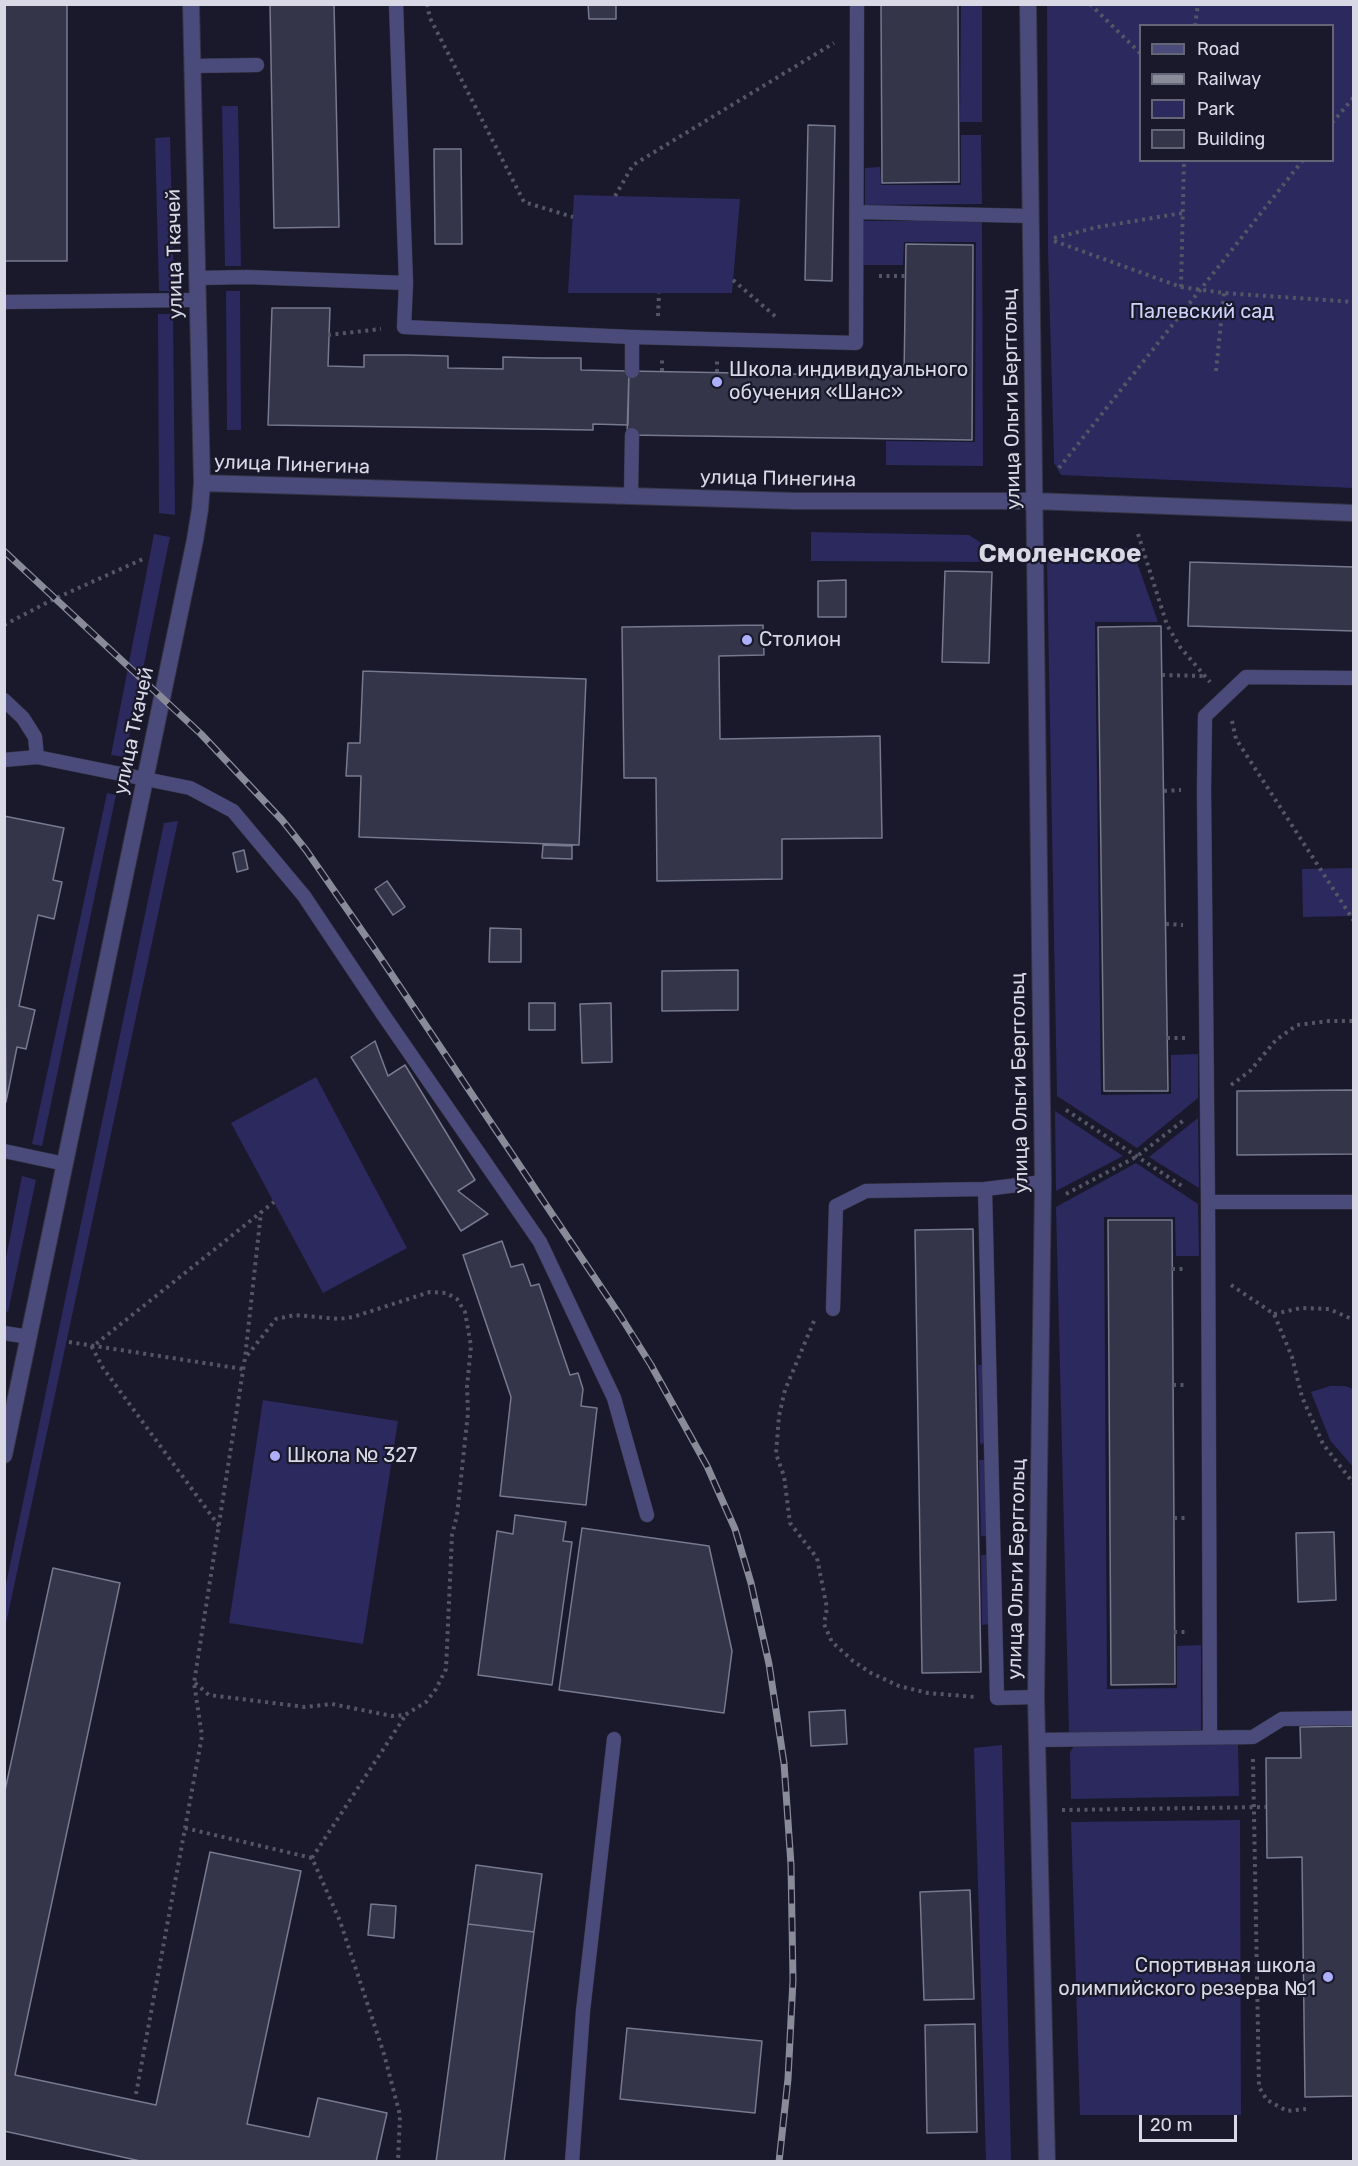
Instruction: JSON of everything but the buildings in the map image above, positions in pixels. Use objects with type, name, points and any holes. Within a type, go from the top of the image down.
[{"type":"street","name":"улица Ткачей","points":[[4,1455],[195,540],[202,483],[191,4]]},
{"type":"street","name":"улица Ольги Берггольц","points":[[1028,4],[1043,1182],[1036,1697],[1047,2162]]},
{"type":"street","name":"улица Пинегина","points":[[202,483],[795,501],[1034,501],[1353,513]]},
{"type":"lane","points":[[396,4],[406,283],[404,327],[632,338],[856,343],[857,4]]},
{"type":"lane","points":[[192,66],[257,65]]},
{"type":"lane","points":[[857,212],[1030,216]]},
{"type":"lane","points":[[198,278],[247,277],[406,283]]},
{"type":"lane","points":[[4,302],[197,300]]},
{"type":"lane","points":[[632,338],[632,371]]},
{"type":"lane","points":[[631,496],[632,435]]},
{"type":"lane","points":[[1210,1737],[1205,716],[1246,677],[1353,678]]},
{"type":"lane","points":[[4,700],[23,718],[35,737],[37,757]]},
{"type":"lane","points":[[4,760],[37,757],[146,778],[190,788],[233,811],[304,896],[540,1242],[614,1398],[647,1515]]},
{"type":"lane","points":[[4,1151],[66,1164]]},
{"type":"lane","points":[[832,1309],[836,1206],[866,1191],[985,1188],[1043,1182]]},
{"type":"lane","points":[[985,1188],[997,1698],[1036,1697]]},
{"type":"lane","points":[[1208,1202],[1353,1202]]},
{"type":"lane","points":[[4,1333],[29,1337]]},
{"type":"lane","points":[[1037,1740],[1253,1737],[1282,1719],[1353,1718]]},
{"type":"lane","points":[[572,2162],[583,2011],[614,1739]]},
{"type":"path","points":[[427,4],[430,18],[524,202],[573,217]]},
{"type":"path","points":[[1090,4],[1139,52]]},
{"type":"path","points":[[1195,24],[1198,4]]},
{"type":"path","points":[[615,196],[633,165],[857,28]]},
{"type":"path","points":[[1334,121],[1353,97]]},
{"type":"path","points":[[1181,287],[1184,162]]},
{"type":"path","points":[[1056,471],[1301,162]]},
{"type":"path","points":[[1183,213],[1098,227],[1048,239],[1181,287],[1224,293],[1353,302]]},
{"type":"path","points":[[733,280],[804,342]]},
{"type":"path","points":[[1215,371],[1224,293]]},
{"type":"path","points":[[328,335],[404,327]]},
{"type":"path","points":[[1138,534],[1167,625],[1180,647],[1203,676],[1226,696],[1236,739],[1353,921]]},
{"type":"path","points":[[4,625],[54,598],[143,560]]},
{"type":"path","points":[[1162,675],[1203,676]]},
{"type":"path","points":[[1224,1090],[1250,1071],[1276,1040],[1297,1025],[1353,1021]]},
{"type":"path","points":[[1059,1198],[1136,1157],[1207,1103]]},
{"type":"path","points":[[1058,1105],[1208,1202]]},
{"type":"path","points":[[92,1347],[274,1202]]},
{"type":"path","points":[[136,2094],[202,1736],[195,1683],[245,1358],[261,1212]]},
{"type":"path","points":[[1208,1269],[1274,1314],[1292,1357],[1302,1397],[1323,1444],[1353,1484]]},
{"type":"path","points":[[245,1358],[276,1319],[295,1315],[339,1319],[353,1317],[430,1292],[446,1293],[457,1299],[465,1312],[471,1346],[467,1388],[468,1413],[457,1515],[452,1535],[446,1669],[436,1689],[426,1702],[405,1715],[312,1858]]},
{"type":"path","points":[[1274,1314],[1301,1308],[1329,1310],[1353,1320]]},
{"type":"path","points":[[816,1316],[785,1390],[779,1416],[776,1454],[784,1476],[790,1523],[817,1558],[827,1608],[824,1624],[832,1642],[853,1661],[871,1673],[899,1686],[928,1693],[997,1698]]},
{"type":"path","points":[[69,1342],[243,1369]]},
{"type":"path","points":[[92,1347],[104,1368],[219,1527]]},
{"type":"path","points":[[195,1683],[209,1695],[305,1707],[332,1704],[392,1716],[405,1715]]},
{"type":"path","points":[[1253,1737],[1259,2087],[1267,2100],[1287,2110],[1306,2109]]},
{"type":"path","points":[[1062,1810],[1266,1807]]},
{"type":"path","points":[[184,1828],[312,1858]]},
{"type":"path","points":[[312,1858],[340,1921],[384,2054],[400,2115],[398,2162]]},
{"type":"green space","points":[[961,5],[982,5],[982,122],[960,122]]},
{"type":"green space","name":"Палевский сад","points":[[1047,5],[1353,5],[1353,488],[1061,475],[1054,463],[1048,251]]},
{"type":"green space","points":[[222,106],[238,106],[241,266],[225,266]]},
{"type":"green space","points":[[961,135],[981,135],[982,204],[865,205],[865,168],[880,167],[881,185],[961,185]]},
{"type":"green space","points":[[170,137],[174,291],[159,291],[155,138]]},
{"type":"green space","points":[[574,195],[740,199],[732,293],[568,293]]},
{"type":"green space","points":[[863,221],[982,221],[983,466],[886,465],[886,441],[975,442],[976,242],[904,242],[903,265],[863,265]]},
{"type":"green space","points":[[226,291],[240,291],[241,430],[227,430]]},
{"type":"green space","points":[[158,314],[173,314],[175,515],[159,513]]},
{"type":"green space","points":[[811,532],[969,535],[981,543],[987,556],[987,562],[811,561]]},
{"type":"green space","points":[[154,534],[170,537],[125,757],[111,755]]},
{"type":"green space","points":[[1058,547],[1132,548],[1158,622],[1095,622],[1101,1095],[1171,1094],[1171,1055],[1198,1054],[1198,1098],[1137,1148],[1057,1096],[1047,563],[1052,551]]},
{"type":"green space","points":[[107,793],[116,795],[42,1146],[32,1144]]},
{"type":"green space","points":[[178,821],[5,1628],[5,1589],[164,823]]},
{"type":"green space","points":[[1353,868],[1353,916],[1303,917],[1302,869]]},
{"type":"green space","points":[[316,1077],[407,1248],[323,1293],[231,1123]]},
{"type":"green space","points":[[1055,1111],[1123,1156],[1056,1191]]},
{"type":"green space","points":[[1198,1118],[1199,1188],[1149,1157]]},
{"type":"green space","points":[[1136,1163],[1198,1204],[1199,1256],[1176,1256],[1175,1217],[1104,1217],[1107,1689],[1177,1688],[1177,1646],[1201,1645],[1201,1730],[1069,1733],[1056,1207]]},
{"type":"green space","points":[[22,1176],[36,1180],[8,1312],[5,1311],[5,1263]]},
{"type":"green space","points":[[978,1365],[986,1365],[987,1443],[980,1444]]},
{"type":"green space","points":[[1330,1386],[1345,1386],[1353,1389],[1353,1467],[1330,1440],[1311,1392]]},
{"type":"green space","points":[[263,1400],[398,1421],[363,1644],[229,1623]]},
{"type":"green space","points":[[979,1460],[988,1460],[989,1536],[981,1536]]},
{"type":"green space","points":[[981,1555],[989,1555],[990,1624],[982,1625]]},
{"type":"green space","points":[[1238,1744],[1239,1796],[1071,1799],[1070,1752],[1074,1746]]},
{"type":"green space","points":[[1002,1745],[1011,2161],[986,2162],[974,1748]]},
{"type":"green space","points":[[1240,1820],[1241,2115],[1080,2115],[1071,1822]]},
{"type":"railway","points":[[4,551],[201,734],[282,820],[306,850],[621,1317],[651,1365],[707,1466],[735,1529],[751,1583],[769,1664],[784,1763],[791,1865],[793,1980],[788,2079],[779,2162]]},
{"type":"place","name":"Школа индивидуального обучения «Шанс»","points":[[717,382]]},
{"type":"place","name":"Столион","points":[[747,640]]},
{"type":"place","name":"Школа № 327","points":[[275,1456]]},
{"type":"place","name":"Спортивная школа олимпийского резерва №1","points":[[1328,1977]]},
{"type":"district","name":"Смоленское","points":[[1060,554]]}]
